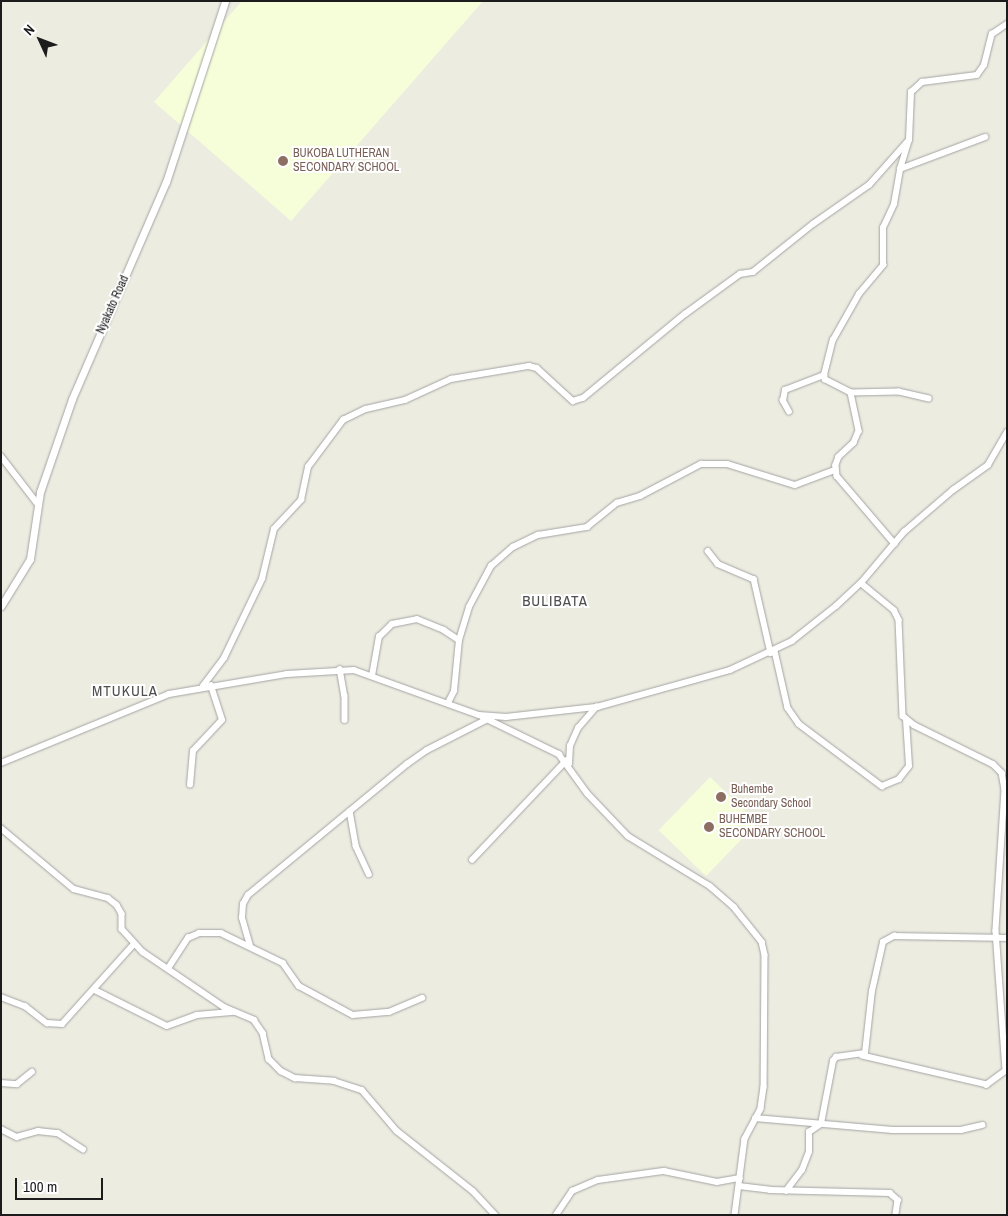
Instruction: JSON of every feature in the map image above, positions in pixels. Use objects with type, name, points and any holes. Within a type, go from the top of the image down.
[{"type":"street","name":"Nyakato Road","points":[[1,606],[30,559],[38,504],[72,399],[166,182],[225,1]]},
{"type":"street","points":[[929,399],[899,392],[851,393],[825,380],[824,375],[833,340],[860,294],[883,265],[884,228],[894,204],[900,169],[909,140],[913,88],[922,82],[977,75],[984,65],[992,34],[1007,24]]},
{"type":"street","points":[[900,169],[985,137]]},
{"type":"street","points":[[204,686],[224,658],[262,579],[274,529],[301,500],[312,460],[343,420],[366,409],[405,400],[451,379],[529,366],[543,372],[573,401],[583,398],[685,314],[740,274],[753,272],[813,224],[869,185],[909,140]]},
{"type":"street","points":[[789,412],[783,401],[785,390],[804,380],[824,375]]},
{"type":"street","points":[[448,701],[455,685],[459,640],[469,607],[491,566],[525,540],[587,527],[617,503],[640,496],[701,464],[727,464],[795,485],[835,470],[840,456],[858,438],[859,419],[851,393]]},
{"type":"street","points":[[1,764],[144,703],[204,686],[340,669],[372,676],[448,701],[479,714],[506,718],[596,707],[710,677],[773,652],[812,625],[861,583],[894,544],[937,502],[988,465],[1006,435]]},
{"type":"street","points":[[1,456],[38,504]]},
{"type":"street","points":[[835,470],[850,493],[894,544]]},
{"type":"street","points":[[708,551],[718,564],[754,579],[788,708],[799,724],[882,786],[899,779],[909,766],[906,720],[900,704],[899,620],[894,610],[861,583]]},
{"type":"street","points":[[372,676],[379,637],[392,624],[417,619],[444,630],[459,640]]},
{"type":"street","points":[[340,669],[346,696],[345,720]]},
{"type":"street","points":[[190,785],[193,751],[222,720],[212,686]]},
{"type":"street","points":[[472,860],[499,835],[567,763],[570,746],[578,728],[596,707]]},
{"type":"street","points":[[479,714],[486,720],[543,744],[567,763],[588,794],[628,836],[710,886],[734,907],[762,942],[765,955],[766,1056],[763,1100],[745,1139],[735,1215]]},
{"type":"street","points":[[250,946],[242,918],[243,904],[248,895],[427,750],[486,720]]},
{"type":"street","points":[[821,1124],[833,1061],[836,1057],[862,1056],[987,1085],[998,1080],[1006,1071],[996,937],[1005,790],[1002,773],[993,764],[906,720]]},
{"type":"street","points":[[350,811],[356,846],[369,874]]},
{"type":"street","points":[[1,828],[74,889],[108,898],[117,905],[122,914],[122,929],[134,944],[234,1012]]},
{"type":"street","points":[[169,967],[188,938],[199,932],[221,933],[283,963],[294,981],[306,991],[353,1015],[389,1012],[422,998]]},
{"type":"street","points":[[862,1056],[865,1051],[872,990],[883,942],[894,936],[1007,938]]},
{"type":"street","points":[[1,997],[16,1001],[47,1023],[58,1025],[95,990],[134,944]]},
{"type":"street","points":[[95,990],[167,1026],[197,1015],[234,1012],[245,1014],[260,1027],[269,1059],[281,1072],[295,1078],[334,1081],[362,1090],[397,1131],[479,1196],[495,1215]]},
{"type":"street","points":[[1,1083],[17,1084],[32,1072]]},
{"type":"street","points":[[756,1118],[913,1131],[961,1130],[982,1126]]},
{"type":"street","points":[[786,1191],[802,1170],[809,1152],[810,1130],[821,1124]]},
{"type":"street","points":[[1,1129],[17,1137],[38,1131],[58,1133],[83,1149]]},
{"type":"street","points":[[556,1215],[572,1191],[598,1180],[664,1171],[717,1182],[740,1178]]},
{"type":"street","points":[[739,1186],[786,1191],[890,1193],[898,1200],[896,1215]]},
{"type":"shaded area","name":"BUKOBA LUTHERAN SECONDARY SCHOOL","points":[[242,1],[483,1],[291,221],[154,102]]},
{"type":"shaded area","name":"BUHEMBE SECONDARY SCHOOL","points":[[710,777],[757,823],[706,876],[659,830]]},
{"type":"place","name":"BUKOBA LUTHERAN SECONDARY SCHOOL","points":[[283,161]]},
{"type":"place","name":"Buhembe Secondary School","points":[[721,797]]},
{"type":"place","name":"BUHEMBE SECONDARY SCHOOL","points":[[709,827]]},
{"type":"district","name":"BULIBATA","points":[[555,601]]},
{"type":"district","name":"MTUKULA","points":[[125,691]]}]
